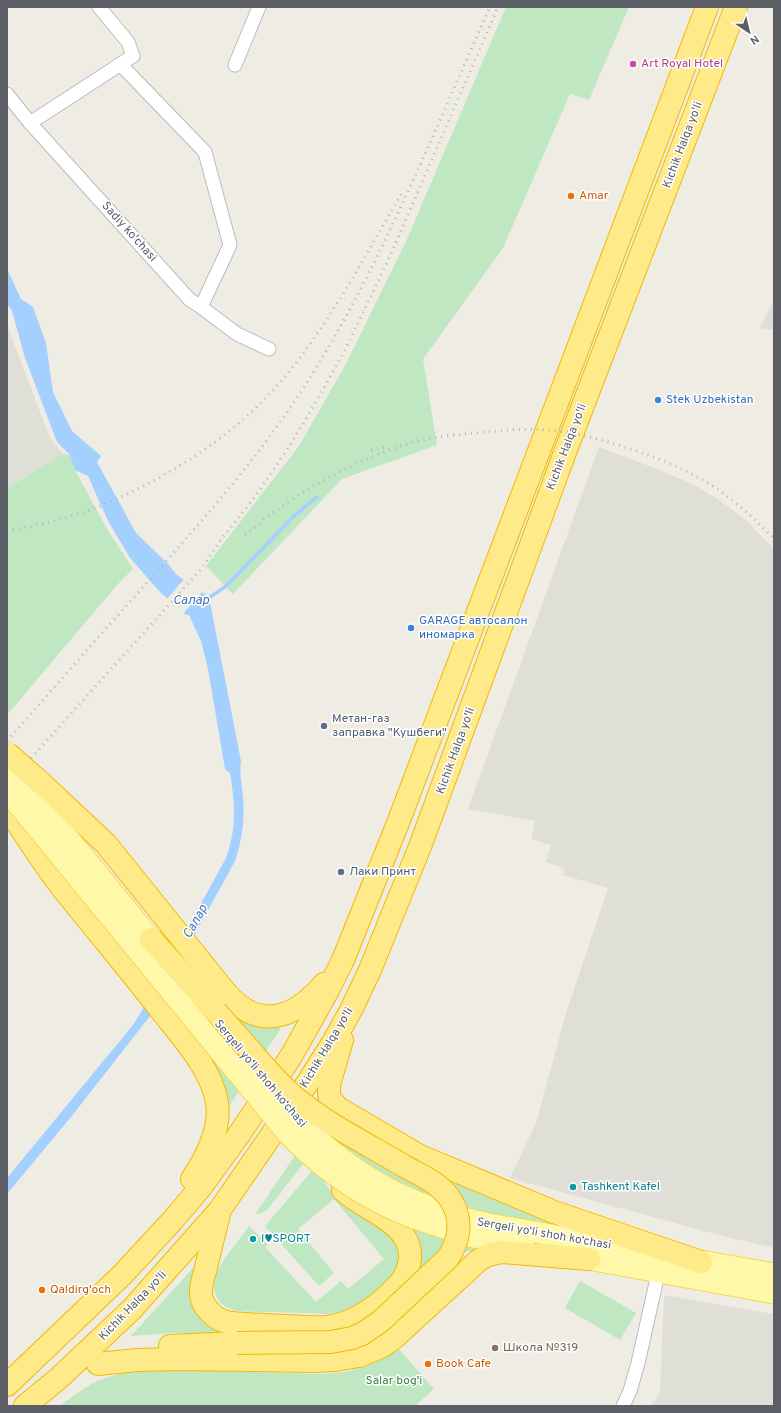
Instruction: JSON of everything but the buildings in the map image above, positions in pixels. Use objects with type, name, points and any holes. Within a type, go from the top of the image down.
[{"type":"highway","name":"Kichik Halqa yo'li","points":[[14,1379],[117,1280],[201,1187],[238,1136],[293,1053],[327,992],[343,960],[400,816],[706,7]]},
{"type":"highway","name":"Kichik Halqa yo'li","points":[[32,1400],[59,1378],[132,1310],[220,1211],[312,1075],[332,1044],[350,1010],[370,970],[421,844],[572,432],[736,7]]},
{"type":"highway","points":[[695,36],[721,46]]},
{"type":"highway","points":[[491,578],[516,588]]},
{"type":"highway","points":[[7,753],[106,844],[226,993],[237,1004],[254,1014],[268,1017],[282,1016],[299,1008],[315,995],[343,960]]},
{"type":"highway","points":[[7,807],[59,883],[177,1031],[203,1067],[212,1084],[217,1102],[216,1123],[209,1148],[198,1169],[140,1256]]},
{"type":"highway","points":[[59,1378],[98,1364],[164,1347],[188,1344],[331,1342],[352,1338],[367,1331],[381,1321],[448,1258],[455,1247],[458,1234],[459,1228],[457,1212],[450,1199],[434,1184],[326,1120],[293,1095],[274,1076],[151,939]]},
{"type":"highway","points":[[350,1010],[329,1085],[330,1099],[341,1111],[420,1156],[532,1204],[702,1262]]},
{"type":"highway","points":[[220,1211],[202,1279],[201,1295],[204,1305],[219,1320],[232,1324],[324,1327],[341,1324],[361,1315],[390,1293],[407,1272],[410,1261],[409,1248],[405,1236],[411,1216],[347,1193],[311,1157]]},
{"type":"highway","points":[[98,1364],[138,1360],[178,1359],[305,1361],[352,1358],[374,1350],[394,1338],[480,1260],[488,1255],[502,1252],[589,1259]]},
{"type":"main road","name":"Sergeli yo‘li shoh ko‘chasi","points":[[7,763],[151,939],[248,1064],[284,1106],[308,1131],[334,1153],[360,1172],[387,1188],[411,1216],[454,1232],[485,1240],[589,1259],[661,1263],[702,1262],[774,1274]]},
{"type":"main road","name":"Sergeli yo‘li shoh ko‘chasi","points":[[7,791],[267,1109],[287,1133],[311,1157]]},
{"type":"main road","name":"Sergeli yo‘li shoh ko‘chasi","points":[[411,1216],[474,1221],[661,1263],[774,1293]]},
{"type":"street","points":[[30,123],[133,56],[128,42],[99,7]]},
{"type":"street","points":[[236,64],[259,7]]},
{"type":"street","points":[[120,64],[205,152],[230,245],[201,307]]},
{"type":"street","name":"Sadiy ko'chasi","points":[[7,94],[30,123],[190,300],[237,334],[269,349]]},
{"type":"street","points":[[622,1406],[630,1391],[638,1363],[661,1263]]},
{"type":"shaded area","points":[[774,298],[774,330],[760,328],[770,307]]},
{"type":"shaded area","points":[[7,325],[50,438],[63,454],[7,488]]},
{"type":"shaded area","points":[[599,447],[665,472],[698,487],[722,502],[746,520],[774,549],[774,1248],[715,1234],[510,1178],[536,1123],[566,1013],[608,888],[563,875],[564,868],[546,862],[551,845],[531,839],[535,821],[468,809]]},
{"type":"shaded area","points":[[664,1295],[774,1314],[774,1406],[649,1406],[656,1400],[660,1391]]},
{"type":"green space","points":[[506,7],[629,7],[589,100],[570,94],[503,248],[423,359],[437,445],[342,479],[233,594],[206,566],[299,446],[347,362],[408,237]]},
{"type":"green space","points":[[63,454],[70,455],[75,470],[107,529],[133,569],[117,585],[7,715],[7,488]]},
{"type":"green space","points":[[219,999],[262,1026],[281,1028],[228,1108],[226,1096],[184,1026]]},
{"type":"green space","points":[[318,1094],[319,1100],[339,1118],[268,1209],[258,1214],[256,1213],[300,1148],[316,1106]]},
{"type":"green space","points":[[351,1125],[583,1230],[552,1229],[442,1203],[397,1182],[348,1152],[324,1182],[340,1199],[372,1219],[385,1229],[393,1238],[398,1251],[398,1264],[392,1277],[358,1304],[344,1310],[328,1314],[241,1311],[228,1308],[220,1302],[216,1295],[214,1290],[215,1277],[225,1258],[249,1226],[268,1244],[265,1247],[316,1302],[341,1281],[348,1289],[384,1259],[334,1199],[298,1229],[334,1273],[319,1286],[265,1226]]},
{"type":"green space","points":[[410,1225],[486,1247],[461,1253],[419,1270],[421,1252],[419,1241]]},
{"type":"green space","points":[[195,1266],[191,1284],[222,1331],[222,1334],[173,1333],[131,1336]]},
{"type":"green space","points":[[580,1281],[636,1313],[620,1340],[565,1308]]},
{"type":"green space","name":"Salar bog'i","points":[[399,1349],[434,1389],[415,1406],[60,1406],[93,1383],[113,1376],[128,1373],[175,1370],[321,1374],[343,1372],[362,1368]]},
{"type":"water","name":"Салар","points":[[7,269],[21,299],[33,307],[46,343],[53,392],[72,431],[101,456],[97,462],[136,533],[167,563],[177,575],[209,597],[241,761],[240,775],[244,814],[241,838],[235,861],[150,1016],[71,1117],[7,1194],[7,1178],[133,1025],[143,1009],[226,858],[232,836],[234,805],[230,773],[225,769],[208,669],[201,641],[189,615],[186,615],[159,591],[130,558],[108,521],[88,476],[75,470],[70,455],[57,442],[25,358],[12,311],[7,304]]},
{"type":"pier","points":[[185,578],[204,590],[182,615],[166,600]]},
{"type":"pier","points":[[7,1365],[46,1406],[24,1406],[7,1387]]},
{"type":"waterway","points":[[206,600],[226,586],[295,515],[317,497]]},
{"type":"railway","points":[[7,741],[220,499],[275,429],[312,375],[348,314],[380,250],[425,154],[490,7]]},
{"type":"railway","points":[[7,785],[201,569],[223,537],[251,502],[305,421],[343,354],[387,263],[498,7]]},
{"type":"railway","points":[[7,531],[66,518],[124,496],[148,484],[195,456],[239,423],[277,386],[312,341],[344,293],[402,193]]},
{"type":"railway","points":[[245,535],[276,510],[328,478],[362,461],[397,447],[436,437],[528,429],[562,431],[585,436],[633,450],[671,464],[725,494],[774,538]]},
{"type":"railway","points":[[371,450],[386,447]]},
{"type":"place","name":"Art Royal Hotel","points":[[633,64]]},
{"type":"place","name":"Amar","points":[[571,196]]},
{"type":"place","name":"Stek Uzbekistan","points":[[658,400]]},
{"type":"place","name":"GARAGE автосалон иномарка","points":[[411,628]]},
{"type":"place","name":"Метан-газ заправка \"Кушбеги\"","points":[[324,726]]},
{"type":"place","name":"Лаки Принт","points":[[341,872]]},
{"type":"place","name":"Tashkent Kafel","points":[[573,1187]]},
{"type":"place","name":"I♥SPORT","points":[[253,1239]]},
{"type":"place","name":"Qaldirg'och","points":[[42,1290]]},
{"type":"place","name":"Школа №319","points":[[495,1348]]},
{"type":"place","name":"Book Cafe","points":[[428,1364]]}]
